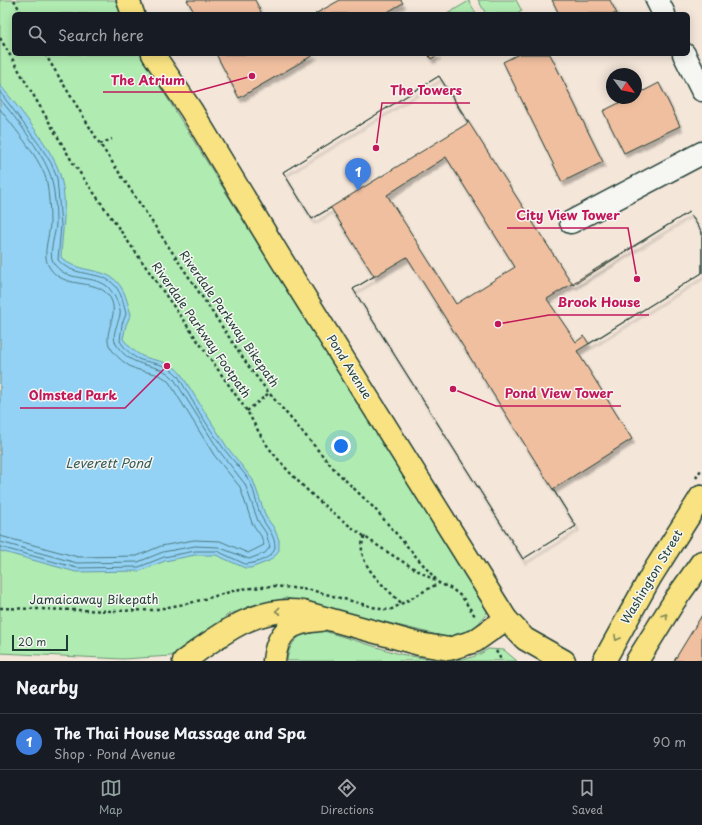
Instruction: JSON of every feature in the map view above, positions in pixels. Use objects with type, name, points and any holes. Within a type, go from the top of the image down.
[{"type":"main road","points":[[128,0],[132,12]]},
{"type":"main road","name":"Pond Avenue","points":[[154,56],[191,110],[281,259],[506,619],[525,639],[564,661]]},
{"type":"main road","name":"Washington Street","points":[[604,661],[648,582],[702,497]]},
{"type":"main road","points":[[637,661],[675,600],[702,562]]},
{"type":"main road","points":[[184,661],[234,626],[264,613],[296,611],[419,644],[449,649],[475,641],[506,619]]},
{"type":"main road","points":[[274,661],[280,639],[290,628],[304,622],[329,620]]},
{"type":"street","points":[[657,0],[663,12]]},
{"type":"street","points":[[685,56],[702,90]]},
{"type":"street","points":[[570,222],[702,153]]},
{"type":"path","points":[[14,0],[21,12]]},
{"type":"path","name":"Riverdale Parkway Footpath","points":[[0,38],[73,163],[247,411],[269,447],[316,498],[365,536],[439,583]]},
{"type":"path","name":"Riverdale Parkway Bikepath","points":[[46,56],[100,144],[249,367],[268,393],[335,470],[374,508],[439,583],[452,589],[462,597],[478,620]]},
{"type":"path","points":[[100,144],[112,139]]},
{"type":"path","points":[[247,411],[268,393]]},
{"type":"path","points":[[365,536],[362,542],[363,553],[372,573],[402,604]]},
{"type":"path","name":"Jamaicaway Bikepath","points":[[0,608],[114,611],[152,610],[190,603],[240,589],[269,586],[311,590],[382,610],[392,609],[439,583]]},
{"type":"path","points":[[494,647],[502,661]]},
{"type":"green space","points":[[0,0],[116,0],[122,12],[12,12],[12,56],[144,56],[158,83],[310,328],[360,404],[488,610],[485,616],[472,631],[457,637],[446,637],[286,598],[229,614],[192,643],[171,656],[123,659],[0,653]]},
{"type":"green space","points":[[478,0],[516,0],[522,11],[520,12],[485,12]]},
{"type":"green space","points":[[469,1],[475,12],[450,12]]},
{"type":"green space","points":[[314,628],[400,654],[439,661],[287,661],[288,655],[295,640],[299,636]]},
{"type":"green space","points":[[488,649],[504,650],[517,661],[444,661],[473,657]]},
{"type":"water","name":"Leverett Pond","points":[[0,85],[44,143],[57,167],[61,178],[64,198],[64,218],[61,257],[68,263],[75,266],[101,273],[115,280],[124,293],[131,314],[126,325],[123,339],[131,348],[142,356],[168,364],[177,369],[181,374],[227,447],[253,480],[266,517],[274,528],[279,540],[279,550],[269,561],[251,568],[245,568],[216,555],[195,555],[165,561],[140,571],[76,572],[0,551]]},
{"type":"building","points":[[187,0],[255,0],[261,12],[194,12]]},
{"type":"building","points":[[340,0],[401,0],[403,3],[387,12],[319,12]]},
{"type":"building","points":[[552,0],[610,0],[616,12],[558,12]]},
{"type":"building","points":[[217,56],[312,56],[239,98]]},
{"type":"building","points":[[429,56],[436,56],[431,59]]},
{"type":"building","points":[[515,56],[551,56],[603,162],[562,182],[503,62]]},
{"type":"building","points":[[439,76],[573,285],[689,212],[702,232],[702,273],[577,351],[632,439],[553,489],[576,526],[523,559],[353,289],[374,276],[331,208],[312,219],[283,172]],"holes":[[[446,157],[515,267],[456,304],[387,195]]]},
{"type":"building","points":[[439,76],[468,123],[312,219],[283,172]]},
{"type":"building","points":[[659,83],[680,126],[624,153],[603,111],[617,104],[642,104],[642,92]]},
{"type":"building","points":[[689,212],[702,232],[702,273],[589,344],[584,336],[576,342],[547,299]]},
{"type":"building","points":[[407,257],[576,526],[523,559],[353,289]]},
{"type":"building","points":[[702,615],[702,661],[674,661]]},
{"type":"place","name":"The Atrium","points":[[252,76]]},
{"type":"place","name":"The Towers","points":[[376,148]]},
{"type":"place","name":"The Thai House Massage and Spa","points":[[358,191]]},
{"type":"place","name":"City View Tower","points":[[637,279]]},
{"type":"place","name":"Brook House","points":[[498,324]]},
{"type":"place","name":"Olmsted Park","points":[[167,366]]},
{"type":"place","name":"Pond View Tower","points":[[453,389]]}]
